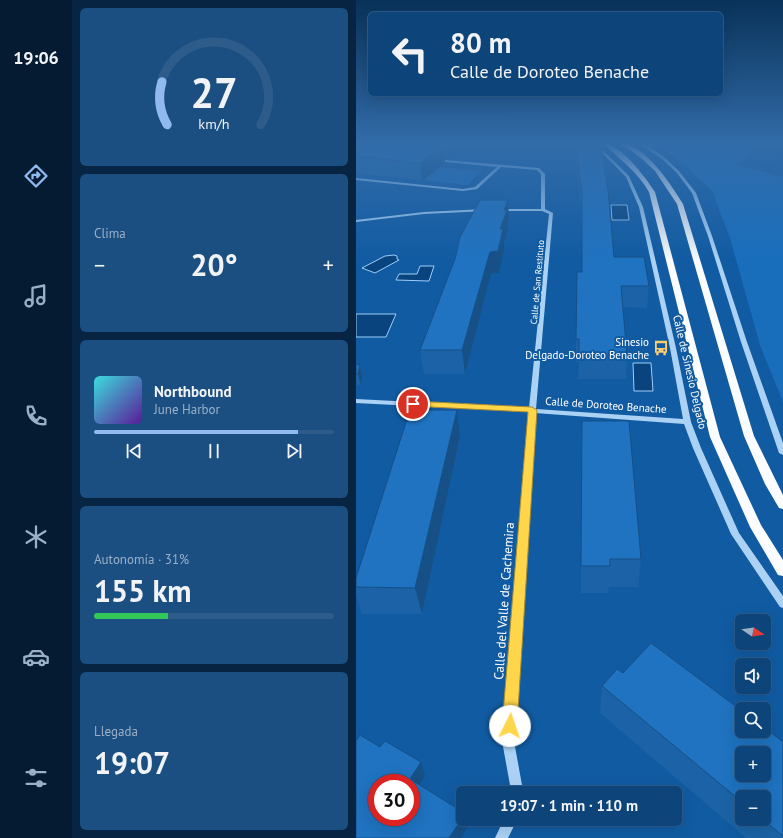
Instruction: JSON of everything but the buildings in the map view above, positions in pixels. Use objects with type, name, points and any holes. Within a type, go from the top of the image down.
[{"type":"main road","name":"Calle de Sinesio Delgado","points":[[647,183],[652,192],[715,437],[756,527],[783,571]]},
{"type":"main road","points":[[668,183],[680,204],[749,436],[771,484],[783,505]]},
{"type":"street","points":[[396,183],[463,190],[476,188],[481,183]]},
{"type":"street","name":"Calle de San Restituto","points":[[532,410],[551,213],[543,210],[543,183]]},
{"type":"street","name":"Calle de Sinesio Delgado","points":[[631,183],[641,207],[687,422],[696,448],[735,534],[783,604]]},
{"type":"street","points":[[685,183],[694,193],[783,453]]},
{"type":"street","points":[[356,221],[449,211],[543,210]]},
{"type":"street","name":"Calle de Doroteo Benache","points":[[356,401],[532,410],[687,422]]},
{"type":"street","name":"Calle del Valle de Cachemira","points":[[516,786],[508,741],[532,410]]},
{"type":"street","points":[[501,838],[508,826]]},
{"type":"shaded area","points":[[448,183],[469,183],[464,185]]},
{"type":"shaded area","points":[[703,183],[783,183],[783,402],[760,345],[730,238],[712,191]]},
{"type":"shaded area","points":[[611,205],[627,205],[629,220],[612,220]]},
{"type":"shaded area","points":[[385,256],[397,256],[397,259],[399,260],[375,273],[362,268]]},
{"type":"shaded area","points":[[420,266],[434,266],[429,281],[396,280],[399,274],[417,274]]},
{"type":"shaded area","points":[[356,314],[396,314],[386,337],[356,337]]},
{"type":"shaded area","points":[[633,363],[651,363],[653,391],[634,391]]},
{"type":"place","name":"Sinesio Delgado-Doroteo Benache","points":[[661,348]]},
{"type":"route","points":[[413,404],[532,410],[510,726]]}]
